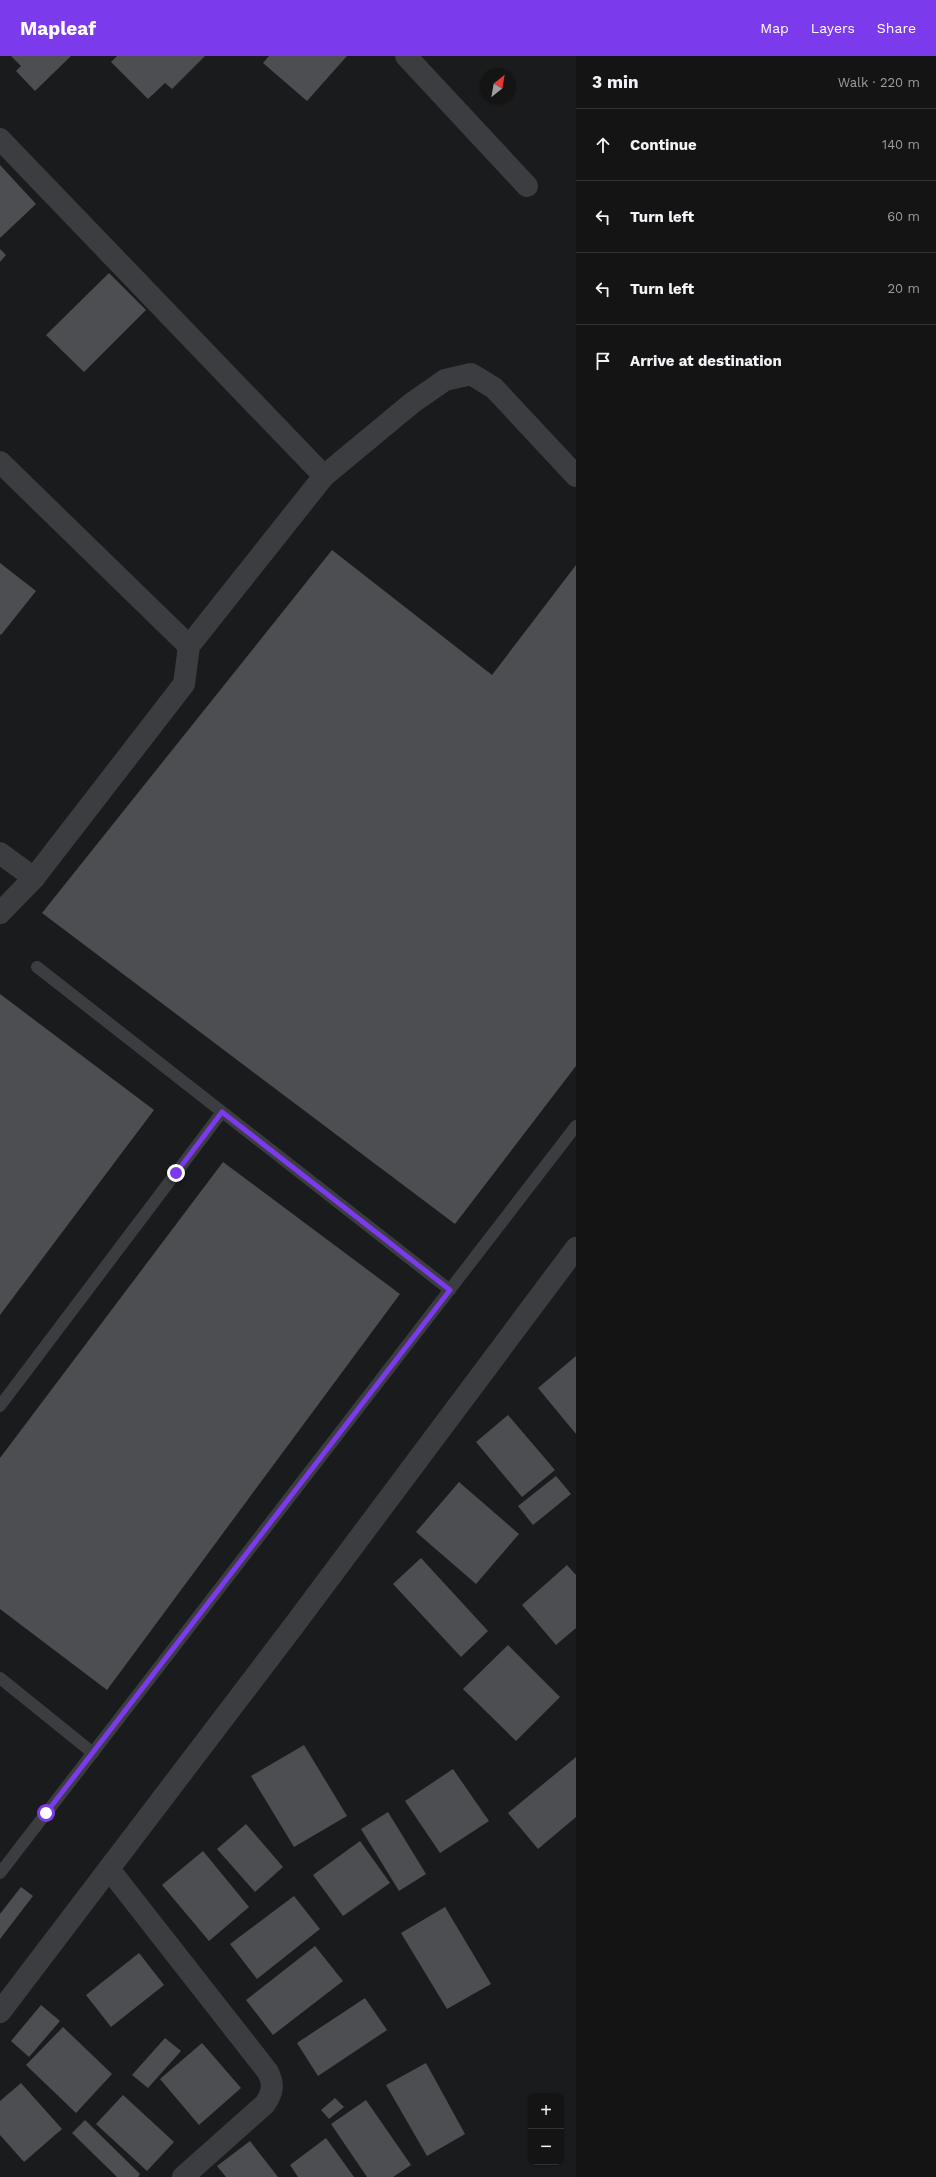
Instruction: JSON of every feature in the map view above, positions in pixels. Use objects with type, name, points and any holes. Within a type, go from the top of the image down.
[{"type":"street","points":[[406,56],[527,186]]},
{"type":"street","points":[[0,139],[324,476]]},
{"type":"street","points":[[0,913],[34,878],[184,684],[189,646],[324,476],[412,403],[445,380],[471,374],[494,388],[576,476]]},
{"type":"street","points":[[0,462],[189,646]]},
{"type":"street","points":[[0,853],[34,878]]},
{"type":"street","points":[[0,2012],[288,1635],[576,1248]]},
{"type":"street","points":[[109,1869],[268,2072],[273,2082],[272,2094],[265,2104],[183,2177]]},
{"type":"lane","points":[[37,967],[450,1290]]},
{"type":"lane","points":[[0,1406],[222,1112]]},
{"type":"lane","points":[[0,1873],[576,1126]]},
{"type":"lane","points":[[0,1678],[93,1753]]},
{"type":"building","points":[[11,56],[71,56],[35,91],[16,71],[21,66]]},
{"type":"building","points":[[117,56],[205,56],[172,89],[165,83],[148,99],[111,62]]},
{"type":"building","points":[[269,56],[347,56],[307,101],[263,63]]},
{"type":"building","points":[[0,165],[36,204],[0,238]]},
{"type":"building","points":[[0,249],[6,255],[0,262]]},
{"type":"building","points":[[109,273],[146,310],[84,372],[46,335]]},
{"type":"building","points":[[332,550],[492,675],[576,565],[576,1066],[455,1224],[42,913]]},
{"type":"building","points":[[0,563],[36,591],[1,635],[0,634]]},
{"type":"building","points":[[0,994],[154,1110],[0,1315]]},
{"type":"building","points":[[223,1162],[400,1294],[107,1690],[0,1609],[0,1458]]},
{"type":"building","points":[[576,1356],[576,1434],[538,1388]]},
{"type":"building","points":[[508,1415],[555,1470],[522,1497],[476,1442]]},
{"type":"building","points":[[556,1476],[571,1494],[533,1525],[518,1506]]},
{"type":"building","points":[[459,1482],[519,1534],[476,1584],[416,1532]]},
{"type":"building","points":[[421,1558],[488,1631],[461,1657],[393,1584]]},
{"type":"building","points":[[567,1565],[576,1575],[576,1628],[556,1645],[522,1605]]},
{"type":"building","points":[[508,1645],[560,1697],[516,1741],[463,1689]]},
{"type":"building","points":[[304,1745],[347,1816],[294,1847],[251,1776]]},
{"type":"building","points":[[576,1757],[576,1817],[538,1849],[508,1813]]},
{"type":"building","points":[[453,1769],[489,1821],[440,1853],[405,1801]]},
{"type":"building","points":[[388,1812],[426,1874],[399,1891],[361,1829]]},
{"type":"building","points":[[246,1824],[283,1867],[255,1892],[217,1849]]},
{"type":"building","points":[[360,1841],[390,1883],[343,1916],[313,1875]]},
{"type":"building","points":[[203,1851],[249,1907],[209,1941],[162,1885]]},
{"type":"building","points":[[21,1887],[33,1896],[0,1939],[0,1914]]},
{"type":"building","points":[[294,1896],[320,1929],[257,1979],[230,1944]]},
{"type":"building","points":[[445,1907],[491,1984],[447,2009],[401,1933]]},
{"type":"building","points":[[315,1946],[343,1981],[273,2035],[246,2000]]},
{"type":"building","points":[[139,1953],[164,1985],[111,2027],[86,1995]]},
{"type":"building","points":[[365,1998],[387,2030],[318,2076],[297,2043]]},
{"type":"building","points":[[41,2005],[60,2021],[29,2057],[11,2041]]},
{"type":"building","points":[[63,2027],[112,2074],[76,2113],[26,2065]]},
{"type":"building","points":[[165,2038],[181,2051],[148,2088],[132,2075]]},
{"type":"building","points":[[202,2043],[241,2088],[199,2125],[160,2079]]},
{"type":"building","points":[[426,2063],[465,2134],[427,2156],[386,2085]]},
{"type":"building","points":[[21,2083],[62,2129],[24,2162],[0,2135],[0,2101]]},
{"type":"building","points":[[123,2095],[174,2142],[147,2171],[96,2124]]},
{"type":"building","points":[[335,2098],[344,2107],[329,2119],[321,2110]]},
{"type":"building","points":[[366,2100],[411,2165],[393,2177],[367,2177],[331,2124]]},
{"type":"building","points":[[85,2120],[140,2174],[138,2177],[117,2177],[72,2133]]},
{"type":"building","points":[[326,2138],[354,2177],[298,2177],[290,2165]]},
{"type":"building","points":[[250,2141],[278,2177],[226,2177],[217,2166]]},
{"type":"route","points":[[46,1813],[450,1290],[222,1112],[176,1173]]}]
